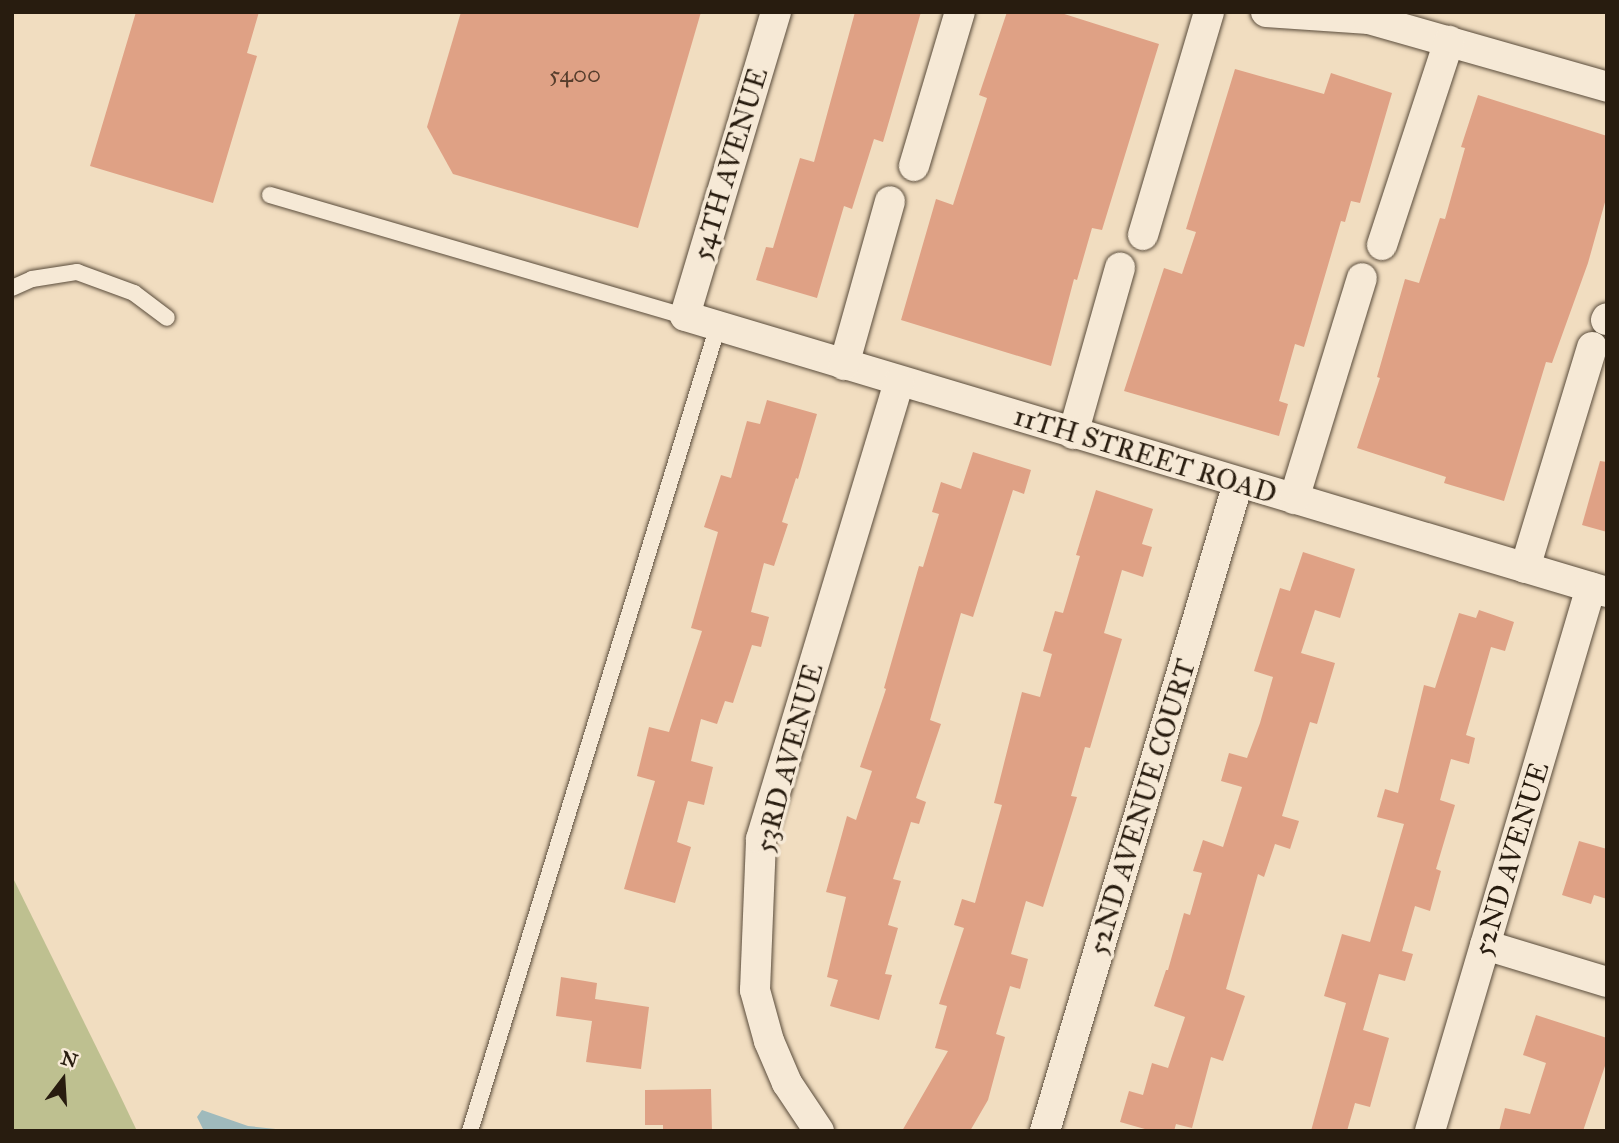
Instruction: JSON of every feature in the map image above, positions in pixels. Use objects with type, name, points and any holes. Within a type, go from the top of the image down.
[{"type":"street","name":"54TH AVENUE","points":[[685,316],[776,12]]},
{"type":"street","points":[[914,166],[960,12]]},
{"type":"street","points":[[1143,235],[1209,12]]},
{"type":"street","points":[[1266,12],[1370,16],[1607,87]]},
{"type":"street","points":[[1382,245],[1449,41]]},
{"type":"street","points":[[844,365],[890,201]]},
{"type":"street","points":[[1073,433],[1120,268]]},
{"type":"street","points":[[1294,499],[1362,278]]},
{"type":"street","name":"11TH STREET ROAD","points":[[685,316],[1599,590]]},
{"type":"street","points":[[1525,568],[1592,347]]},
{"type":"street","name":"53RD AVENUE","points":[[819,1131],[787,1083],[769,1041],[755,990],[761,839],[899,382]]},
{"type":"street","name":"52ND AVENUE COURT","points":[[1045,1131],[1238,483]]},
{"type":"street","name":"52ND AVENUE","points":[[1430,1131],[1485,946],[1599,590]]},
{"type":"street","points":[[1485,946],[1607,982]]},
{"type":"lane","points":[[270,195],[685,316]]},
{"type":"lane","points":[[12,288],[32,279],[77,272],[134,293],[167,318]]},
{"type":"lane","points":[[470,1131],[718,327]]},
{"type":"green space","points":[[12,876],[117,1089],[137,1131],[12,1131]]},
{"type":"water","points":[[202,1110],[248,1126],[295,1131],[204,1131],[197,1117]]},
{"type":"building","points":[[136,12],[259,12],[247,53],[257,56],[213,203],[90,166]]},
{"type":"building","points":[[461,12],[701,12],[638,228],[453,174],[427,127]]},
{"type":"building","points":[[855,12],[921,12],[883,142],[874,139],[852,209],[844,206],[817,298],[756,280],[766,247],[773,248],[800,158],[814,162]]},
{"type":"building","points":[[1007,12],[1058,12],[1159,44],[1102,230],[1092,228],[1077,280],[1074,279],[1051,366],[901,320],[936,199],[953,205],[987,98],[979,95]]},
{"type":"building","points":[[1235,69],[1324,94],[1331,73],[1392,93],[1360,203],[1351,201],[1345,222],[1341,221],[1304,347],[1295,344],[1279,401],[1288,404],[1279,436],[1124,391],[1164,268],[1182,274],[1196,232],[1186,229]]},
{"type":"building","points":[[1478,95],[1607,136],[1607,195],[1588,263],[1552,363],[1546,362],[1504,501],[1444,483],[1446,477],[1357,448],[1380,378],[1377,377],[1405,279],[1419,283],[1440,218],[1445,219],[1465,148],[1461,147]]},
{"type":"building","points":[[767,400],[817,414],[782,522],[788,524],[774,566],[764,563],[751,612],[769,617],[761,647],[752,645],[733,703],[725,701],[717,724],[701,719],[691,761],[713,767],[704,805],[688,801],[677,842],[691,847],[675,903],[624,889],[655,781],[637,776],[649,727],[669,732],[702,631],[691,628],[718,532],[704,527],[721,475],[731,478],[747,421],[760,424]]},
{"type":"building","points":[[973,452],[1031,470],[1024,494],[1013,490],[973,617],[961,613],[930,720],[941,724],[916,798],[926,802],[919,824],[911,822],[893,879],[901,881],[888,925],[898,928],[885,974],[892,975],[879,1020],[830,1006],[838,980],[827,977],[846,897],[826,892],[847,816],[856,820],[872,771],[860,767],[886,689],[884,688],[919,566],[923,567],[939,514],[932,512],[941,482],[961,489]]},
{"type":"building","points":[[1600,461],[1607,462],[1607,532],[1582,525]]},
{"type":"building","points":[[1096,490],[1153,509],[1142,544],[1152,547],[1143,577],[1122,570],[1104,633],[1122,639],[1090,748],[1085,747],[1071,796],[1077,797],[1043,907],[1026,901],[1011,954],[1028,959],[1020,989],[1010,986],[996,1034],[1005,1037],[988,1100],[970,1131],[902,1131],[948,1051],[935,1048],[947,1006],[939,1004],[964,928],[954,925],[962,899],[975,903],[1002,805],[994,803],[1022,692],[1040,697],[1052,654],[1043,651],[1055,611],[1063,613],[1080,556],[1076,555]]},
{"type":"building","points":[[1303,552],[1355,569],[1340,618],[1315,610],[1301,653],[1335,663],[1317,724],[1310,722],[1282,816],[1299,821],[1290,849],[1275,844],[1264,877],[1258,874],[1226,989],[1245,996],[1223,1061],[1211,1057],[1192,1128],[1176,1124],[1174,1131],[1152,1131],[1120,1122],[1129,1091],[1143,1095],[1152,1063],[1168,1068],[1185,1017],[1154,1006],[1168,970],[1184,913],[1190,915],[1202,873],[1193,871],[1203,840],[1223,847],[1242,787],[1221,781],[1229,753],[1247,758],[1260,723],[1273,677],[1254,671],[1280,588],[1290,591]]},
{"type":"building","points":[[1479,610],[1514,622],[1505,651],[1491,647],[1466,735],[1475,738],[1469,764],[1451,759],[1440,800],[1455,805],[1436,869],[1441,871],[1430,911],[1415,906],[1402,951],[1413,954],[1405,981],[1379,974],[1363,1030],[1389,1038],[1370,1107],[1355,1103],[1347,1131],[1311,1131],[1346,1003],[1324,996],[1342,934],[1370,942],[1404,824],[1377,817],[1385,789],[1398,793],[1424,685],[1435,688],[1459,613],[1476,618]]},
{"type":"building","points":[[1579,841],[1607,849],[1607,899],[1594,895],[1591,904],[1562,895]]},
{"type":"building","points":[[561,977],[597,983],[595,999],[649,1007],[641,1069],[586,1062],[592,1021],[556,1016]]},
{"type":"building","points":[[1536,1015],[1607,1038],[1607,1060],[1583,1131],[1499,1131],[1505,1108],[1530,1114],[1546,1063],[1523,1055]]},
{"type":"building","points":[[711,1089],[712,1131],[663,1131],[663,1125],[645,1125],[645,1090]]}]
